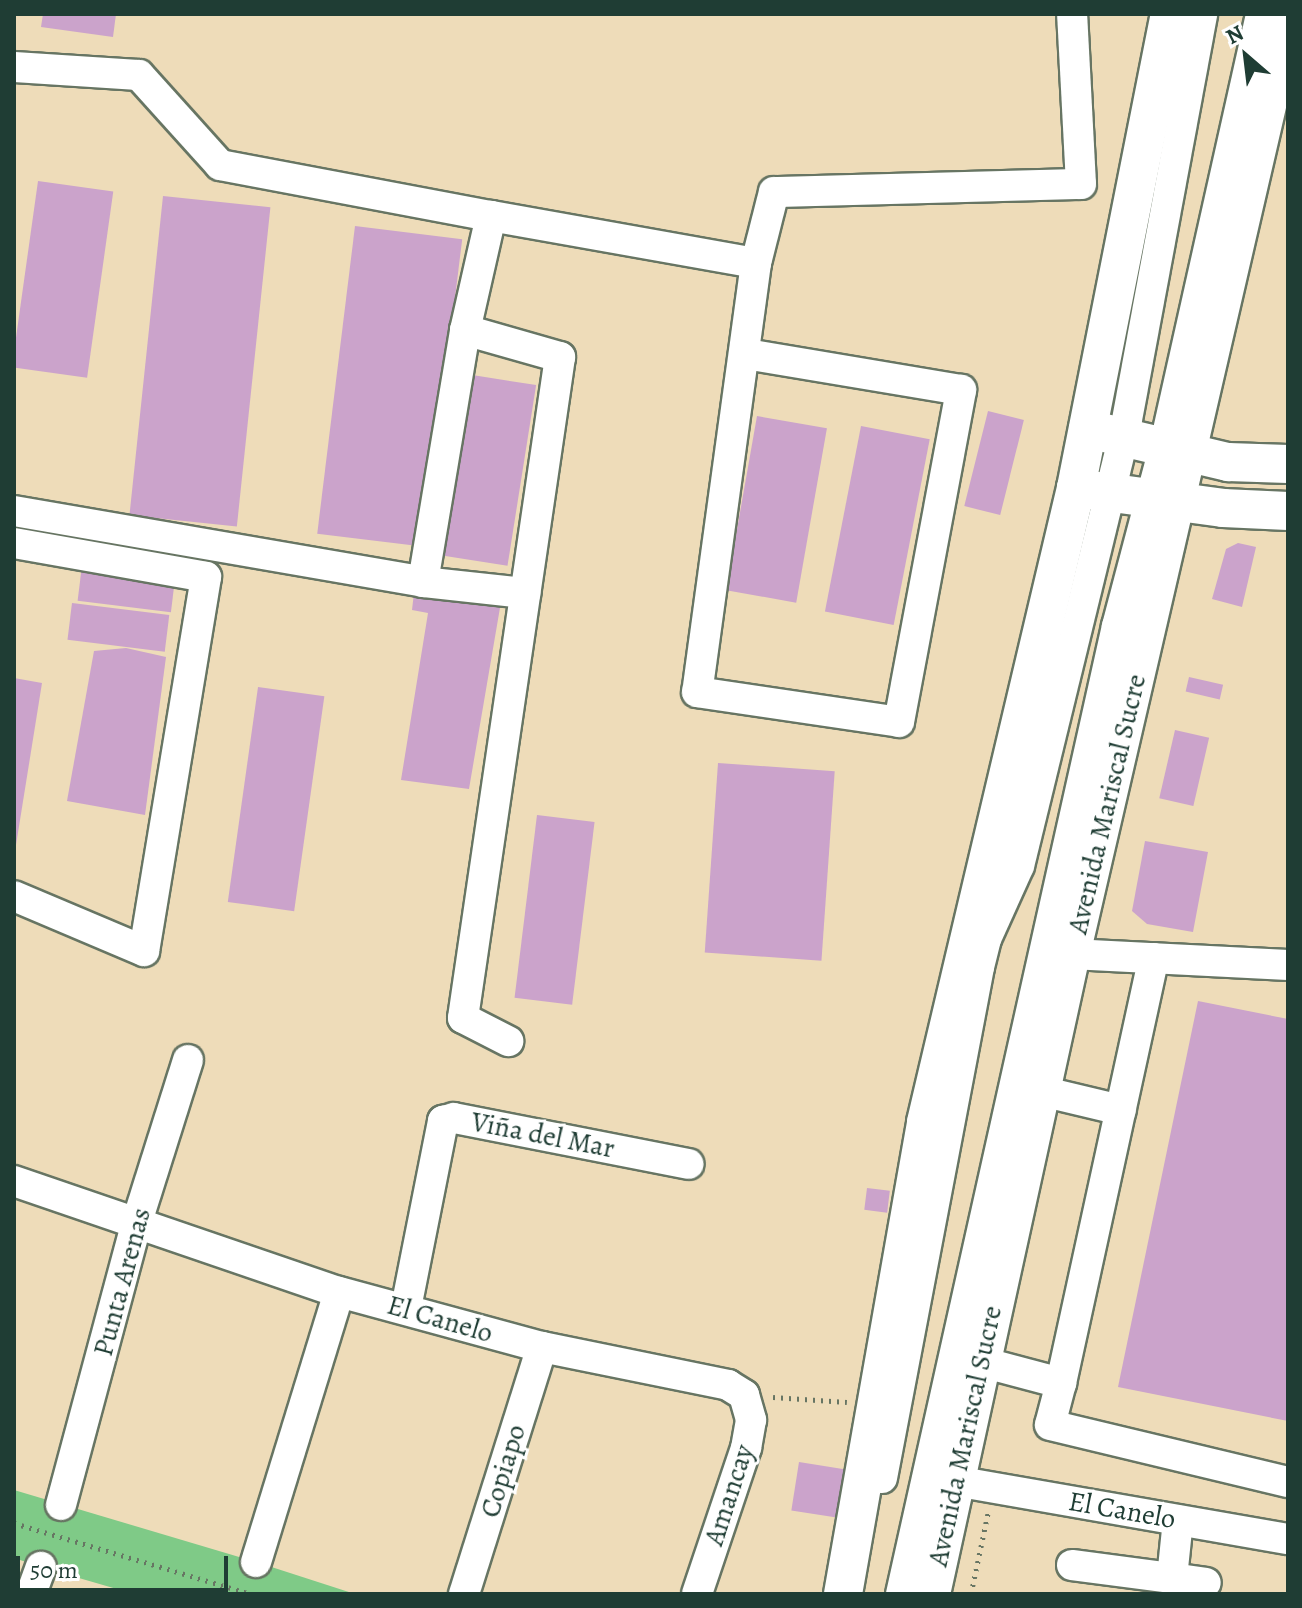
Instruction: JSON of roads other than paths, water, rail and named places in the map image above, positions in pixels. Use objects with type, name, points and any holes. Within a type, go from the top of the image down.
[{"type":"main road","points":[[843,1594],[926,1122],[1106,433],[1170,14]]},
{"type":"main road","name":"Avenida Mariscal Sucre","points":[[931,1594],[1071,954],[1164,498],[1288,15]]},
{"type":"main road","points":[[1106,433],[1177,447],[1228,462],[1288,464]]},
{"type":"main road","points":[[1093,491],[1223,508],[1288,511]]},
{"type":"street","points":[[745,354],[961,390],[899,722],[697,692],[756,263],[774,192],[1081,184],[1072,14]]},
{"type":"street","points":[[1106,433],[1202,14]]},
{"type":"street","points":[[1177,447],[1261,14]]},
{"type":"street","points":[[14,67],[139,75],[220,165],[756,263]]},
{"type":"street","points":[[423,582],[465,330],[491,216]]},
{"type":"street","points":[[465,330],[560,357],[463,1018],[508,1041]]},
{"type":"street","points":[[860,1594],[979,967],[1019,866],[1093,491]]},
{"type":"street","points":[[901,1594],[1117,626],[1164,498]]},
{"type":"street","points":[[14,511],[423,582],[525,593]]},
{"type":"street","points":[[14,543],[206,577],[144,951],[14,896]]},
{"type":"street","points":[[1071,954],[1288,965]]},
{"type":"street","points":[[1154,958],[1050,1425],[1288,1482]]},
{"type":"street","name":"Punta Arenas","points":[[61,1505],[136,1225],[188,1060]]},
{"type":"street","points":[[1041,1091],[1121,1110]]},
{"type":"street","name":"Viña del Mar","points":[[406,1308],[443,1121],[454,1118],[689,1164]]},
{"type":"street","name":"El Canelo","points":[[14,1181],[339,1292],[542,1347],[728,1385],[744,1395]]},
{"type":"street","points":[[256,1562],[339,1292]]},
{"type":"street","name":"Copiapo","points":[[464,1594],[542,1347]]},
{"type":"street","points":[[982,1362],[1061,1383]]},
{"type":"street","name":"Amancay","points":[[697,1594],[746,1448],[751,1420],[744,1395]]},
{"type":"street","name":"El Canelo","points":[[955,1481],[1288,1539]]},
{"type":"street","points":[[1172,1578],[1178,1520]]},
{"type":"street","points":[[1072,1565],[1206,1583]]}]
